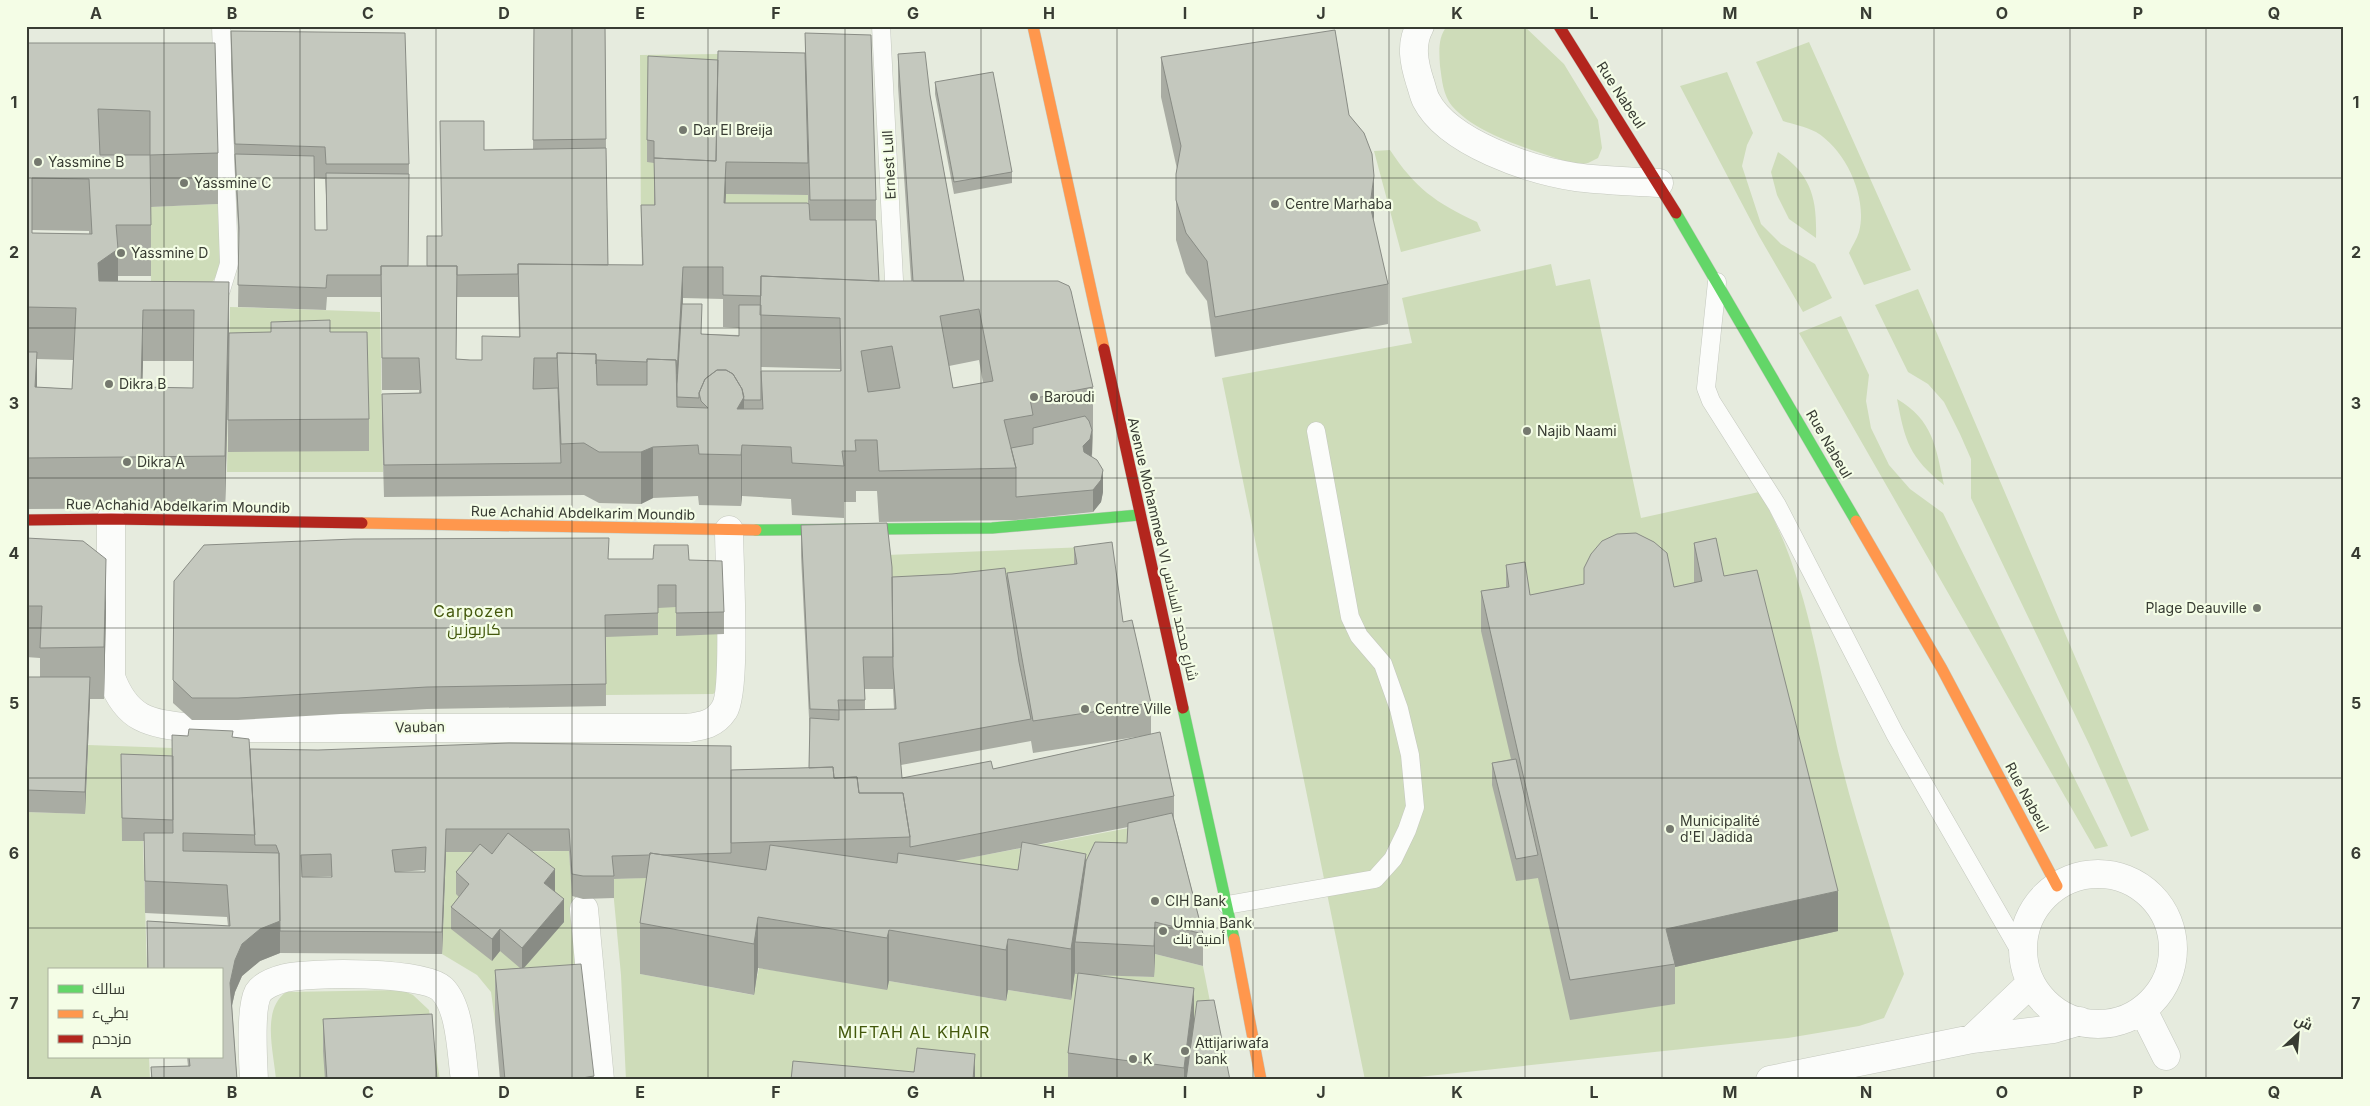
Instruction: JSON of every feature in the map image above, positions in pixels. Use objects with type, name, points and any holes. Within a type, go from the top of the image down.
[{"type":"street","name":"Avenue Mohammed VI شارع محمد السادس","points":[[1033,26],[1047,83],[1139,515],[1227,905],[1261,1080]]},
{"type":"street","points":[[1420,26],[1415,35],[1414,62],[1426,100],[1449,127],[1471,142],[1503,156],[1561,174],[1659,183]]},
{"type":"street","name":"Rue Nabeul","points":[[1559,26],[1659,183],[1942,669],[2057,886]]},
{"type":"street","name":"Rue Achahid Abdelkarim Moundib","points":[[26,520],[111,519],[729,530],[992,528],[1139,515]]},
{"type":"street","name":"Vauban","points":[[111,519],[111,677],[118,695],[129,710],[143,719],[160,724],[191,728],[688,728],[706,726],[719,717],[726,709],[730,690],[729,530]]},
{"type":"street","points":[[2106,874],[2131,881],[2152,896],[2167,918],[2174,943],[2172,968],[2161,992],[2143,1010],[2120,1021],[2094,1024],[2069,1018],[2047,1003],[2028,971],[2024,938],[2030,918],[2041,900],[2057,886],[2080,876],[2106,874]]},
{"type":"street","points":[[584,909],[600,1080]]},
{"type":"street","points":[[1972,1039],[2028,971]]},
{"type":"street","points":[[254,1080],[255,1008],[258,993],[266,986],[285,978],[377,975],[404,976],[441,988],[449,1000],[457,1024],[465,1080]]},
{"type":"street","points":[[2143,1010],[2166,1056]]},
{"type":"street","points":[[1770,1080],[1972,1039],[2052,1029],[2080,1021]]},
{"type":"lane","points":[[192,302],[201,302],[221,290],[229,264],[221,26]]},
{"type":"lane","name":"Ernest Lull","points":[[881,26],[894,271],[893,304]]},
{"type":"lane","points":[[1717,281],[1706,388],[1711,401],[1777,505],[1895,734],[2028,971]]},
{"type":"lane","points":[[1227,905],[1375,879],[1393,859],[1415,807],[1410,755],[1400,709],[1383,664],[1359,636],[1350,617],[1316,432]]},
{"type":"green space","points":[[1447,26],[1524,26],[1564,64],[1598,120],[1602,148],[1598,158],[1588,163],[1576,165],[1493,135],[1464,117],[1449,102],[1442,82],[1439,55],[1442,35]]},
{"type":"green space","points":[[1809,42],[1911,270],[1864,285],[1849,253],[1858,235],[1861,219],[1857,190],[1852,176],[1837,150],[1827,140],[1812,130],[1783,121],[1756,62]]},
{"type":"green space","points":[[718,54],[718,83],[654,163],[655,237],[641,237],[640,55]]},
{"type":"green space","points":[[1727,72],[1753,133],[1747,145],[1742,166],[1761,224],[1781,244],[1815,264],[1832,298],[1803,312],[1759,236],[1680,86]]},
{"type":"green space","points":[[1390,150],[1408,175],[1428,193],[1438,201],[1477,222],[1481,231],[1401,252],[1374,151]]},
{"type":"green space","points":[[1778,152],[1798,170],[1810,189],[1815,211],[1816,238],[1789,219],[1777,195],[1771,172]]},
{"type":"green space","points":[[726,194],[808,195],[809,236],[724,235]]},
{"type":"green space","points":[[218,204],[221,249],[218,272],[214,280],[207,286],[151,286],[150,207]]},
{"type":"green space","points":[[1551,264],[1556,286],[1590,279],[1641,518],[1759,492],[1775,523],[1801,590],[1842,767],[1904,974],[1884,1018],[1859,1026],[1788,1038],[1390,1080],[1365,1080],[1222,378],[1412,343],[1402,298]]},
{"type":"green space","points":[[1918,289],[2149,830],[2131,837],[2089,744],[1971,498],[1971,459],[1960,434],[1944,402],[1928,384],[1908,372],[1875,305]]},
{"type":"green space","points":[[230,307],[380,312],[383,472],[227,472]]},
{"type":"green space","points":[[1841,316],[1869,375],[1866,401],[1871,428],[1889,465],[1910,489],[1943,513],[2108,846],[2095,849],[1799,333]]},
{"type":"green space","points":[[1897,399],[1909,407],[1926,425],[1935,447],[1944,485],[1923,466],[1910,447]]},
{"type":"green space","points":[[1087,547],[1112,574],[892,599],[887,555]]},
{"type":"green space","points":[[609,560],[718,562],[720,689],[713,694],[606,695],[605,643]]},
{"type":"green space","points":[[88,745],[173,748],[172,767],[143,841],[147,968],[48,968],[48,1058],[149,1058],[150,1080],[26,1080],[26,812],[85,814]]},
{"type":"green space","points":[[1166,821],[1127,875],[766,922],[640,974],[753,995],[759,968],[887,989],[889,981],[1006,1001],[1008,990],[1071,1000],[1075,974],[1154,977],[1155,954],[1203,966],[1214,1022],[1071,1080],[626,1080],[621,975],[612,879],[910,869]]},
{"type":"green space","points":[[569,851],[581,1016],[495,1021],[491,992],[477,975],[442,954],[446,852]]},
{"type":"green space","points":[[402,990],[413,995],[429,1010],[440,1080],[276,1080],[271,1021],[278,1000],[286,992]]},
{"type":"building","points":[[534,26],[605,26],[606,139],[533,140]]},
{"type":"building","name":"Centre Marhaba","points":[[1335,30],[1349,115],[1364,133],[1372,154],[1374,176],[1370,205],[1388,284],[1215,317],[1207,261],[1186,233],[1176,200],[1176,174],[1181,146],[1161,57]]},
{"type":"building","points":[[231,31],[405,33],[409,164],[326,164],[325,147],[235,144]]},
{"type":"building","points":[[805,33],[871,35],[876,200],[810,200]]},
{"type":"building","points":[[26,43],[215,43],[218,153],[150,155],[151,225],[116,225],[118,249],[98,263],[99,281],[229,282],[225,456],[26,458],[26,352],[37,352],[35,387],[72,389],[76,308],[26,307]],"holes":[[[98,109],[150,111],[150,155],[100,155]],[[32,178],[89,179],[92,234],[32,233]],[[143,310],[194,310],[193,388],[141,387]]]},
{"type":"building","points":[[718,51],[805,53],[808,163],[726,162],[724,203],[807,203],[809,204],[810,220],[876,220],[879,281],[761,276],[761,296],[723,295],[723,267],[683,267],[677,374],[676,360],[647,359],[647,362],[596,360],[596,354],[557,353],[557,358],[534,358],[533,389],[558,388],[561,463],[384,465],[382,394],[421,393],[419,358],[382,358],[381,266],[457,266],[456,359],[482,360],[482,336],[520,337],[518,264],[643,265],[641,205],[655,205],[654,158],[716,161]]},
{"type":"building","points":[[925,52],[930,95],[964,281],[913,281],[898,54]]},
{"type":"building","name":"Dar El Breija","points":[[648,56],[718,60],[716,161],[654,158],[654,141],[647,140]]},
{"type":"building","points":[[993,72],[1012,172],[954,182],[935,82]]},
{"type":"building","points":[[440,121],[484,121],[484,150],[606,148],[608,265],[518,264],[518,274],[457,275],[457,266],[427,266],[427,236],[442,236]]},
{"type":"building","points":[[235,154],[314,156],[315,230],[327,230],[326,173],[409,174],[408,266],[381,266],[381,275],[327,275],[326,288],[238,285],[239,228]]},
{"type":"building","points":[[761,276],[880,281],[1058,281],[1069,286],[1071,291],[1093,387],[1030,399],[1033,415],[1004,420],[1016,468],[879,471],[877,440],[855,440],[856,451],[842,451],[844,466],[792,463],[791,447],[742,445],[741,455],[699,454],[698,445],[653,447],[641,452],[599,452],[584,443],[561,444],[557,353],[596,354],[597,385],[647,385],[647,359],[676,360],[677,407],[708,408],[701,401],[699,393],[705,379],[717,370],[726,370],[733,374],[742,389],[744,397],[737,409],[763,409],[761,371],[841,371],[840,318],[760,315]],"holes":[[[979,309],[993,381],[953,388],[940,316]],[[892,346],[900,388],[868,392],[861,351]]]},
{"type":"building","points":[[682,304],[702,304],[701,334],[739,336],[739,305],[761,305],[761,400],[744,400],[742,389],[733,374],[726,370],[717,370],[705,379],[699,393],[699,398],[677,397]]},
{"type":"building","points":[[330,320],[330,332],[367,332],[369,419],[228,420],[229,333],[271,332],[271,322]]},
{"type":"building","points":[[1085,416],[1092,430],[1090,439],[1083,446],[1084,452],[1097,460],[1103,470],[1101,480],[1093,490],[1016,497],[1016,468],[1011,448],[1033,444],[1033,428]]},
{"type":"building","points":[[887,523],[892,567],[893,657],[863,657],[865,700],[838,700],[839,710],[810,709],[801,525]]},
{"type":"building","name":"Municipalité d'El Jadida","points":[[1636,533],[1654,542],[1667,553],[1674,587],[1702,581],[1694,543],[1716,538],[1724,576],[1757,570],[1838,891],[1666,929],[1675,964],[1570,980],[1481,591],[1509,587],[1506,565],[1525,562],[1530,595],[1584,584],[1584,568],[1591,554],[1602,541],[1617,534]]},
{"type":"building","points":[[26,538],[83,541],[106,559],[104,647],[40,648],[42,606],[26,606]]},
{"type":"building","points":[[609,538],[608,559],[653,559],[654,545],[688,545],[689,560],[722,561],[724,612],[676,613],[676,585],[658,585],[658,613],[605,615],[606,684],[427,687],[238,698],[192,698],[173,680],[174,581],[204,545],[354,539]]},
{"type":"building","points":[[1112,542],[1123,622],[1132,620],[1151,703],[1033,721],[1007,573],[1077,564],[1074,547]]},
{"type":"building","points":[[1005,568],[1019,662],[1031,719],[899,743],[902,778],[991,761],[993,769],[1160,732],[1174,796],[910,847],[903,793],[859,793],[857,777],[834,778],[833,767],[809,768],[810,718],[839,720],[839,710],[896,709],[893,667],[892,577],[952,574]]},
{"type":"building","points":[[26,677],[90,677],[85,792],[26,790]]},
{"type":"building","points":[[189,729],[233,731],[232,737],[249,739],[255,835],[183,833],[183,851],[279,853],[280,921],[260,929],[242,944],[235,960],[230,983],[237,1080],[152,1080],[151,1067],[190,1066],[189,1058],[222,1058],[222,968],[148,968],[147,921],[230,926],[227,885],[145,881],[144,833],[173,833],[172,735],[188,736]]},
{"type":"building","points":[[509,743],[731,746],[731,853],[664,855],[650,853],[650,855],[612,856],[614,876],[583,876],[572,874],[569,829],[446,829],[442,932],[280,931],[279,853],[276,845],[255,845],[250,749],[318,750]],"holes":[[[426,847],[425,872],[395,872],[392,850]],[[331,854],[332,877],[302,877],[301,855]]]},
{"type":"building","points":[[121,754],[173,756],[173,820],[122,818]]},
{"type":"building","points":[[1516,759],[1538,855],[1516,859],[1492,763]]},
{"type":"building","points":[[833,767],[834,778],[857,777],[859,793],[903,793],[910,837],[731,843],[731,770]]},
{"type":"building","points":[[1172,813],[1203,934],[1155,922],[1154,946],[1075,942],[1086,861],[1095,842],[1127,843],[1128,823]]},
{"type":"building","points":[[508,833],[555,869],[544,883],[564,899],[522,948],[500,929],[492,939],[451,907],[469,884],[456,872],[480,844],[492,854]]},
{"type":"building","points":[[1022,842],[1086,854],[1071,949],[1008,939],[1006,950],[889,930],[887,938],[758,917],[754,944],[640,923],[650,853],[766,870],[770,845],[897,863],[898,853],[1018,870]]},
{"type":"building","points":[[581,964],[594,1076],[570,1080],[505,1080],[495,970]]},
{"type":"building","points":[[1078,973],[1194,988],[1184,1068],[1068,1053]]},
{"type":"building","points":[[1214,1000],[1230,1080],[1186,1080],[1197,1001]]},
{"type":"building","points":[[432,1014],[437,1079],[327,1080],[323,1019]]},
{"type":"building","points":[[917,1048],[975,1054],[973,1080],[791,1080],[793,1061],[914,1072]]},
{"type":"traffic: fast","points":[[1676,213],[1856,521]]},
{"type":"traffic: fast","points":[[756,530],[992,528],[1139,515]]},
{"type":"traffic: fast","points":[[1183,708],[1234,939]]},
{"type":"traffic: slow","points":[[1033,26],[1104,349]]},
{"type":"traffic: slow","points":[[1856,521],[1942,669],[2057,886]]},
{"type":"traffic: slow","points":[[362,523],[756,530]]},
{"type":"traffic: slow","points":[[1234,939],[1261,1080]]},
{"type":"traffic: jam","points":[[1559,26],[1676,213]]},
{"type":"traffic: jam","points":[[1104,349],[1183,708]]},
{"type":"traffic: jam","points":[[26,520],[111,519],[362,523]]},
{"type":"place","name":"Dar El Breija","points":[[683,130]]},
{"type":"place","name":"Yassmine B","points":[[38,162]]},
{"type":"place","name":"Yassmine C","points":[[184,183]]},
{"type":"place","name":"Centre Marhaba","points":[[1275,204]]},
{"type":"place","name":"Yassmine D","points":[[121,253]]},
{"type":"place","name":"Dikra B","points":[[109,384]]},
{"type":"place","name":"Baroudi","points":[[1034,397]]},
{"type":"place","name":"Najib Naami","points":[[1527,431]]},
{"type":"place","name":"Dikra A","points":[[127,462]]},
{"type":"place","name":"Plage Deauville","points":[[2257,608]]},
{"type":"place","name":"Centre Ville","points":[[1085,709]]},
{"type":"place","name":"Municipalité d'El Jadida","points":[[1670,829]]},
{"type":"place","name":"CIH Bank","points":[[1155,901]]},
{"type":"place","name":"Umnia Bank أمنية بنك","points":[[1163,931]]},
{"type":"place","name":"Attijariwafa bank","points":[[1185,1051]]},
{"type":"place","name":"K","points":[[1133,1059]]},
{"type":"district","name":"Carpozen كاربوزين","points":[[474,620]]},
{"type":"district","name":"MIFTAH AL KHAIR","points":[[914,1032]]}]
